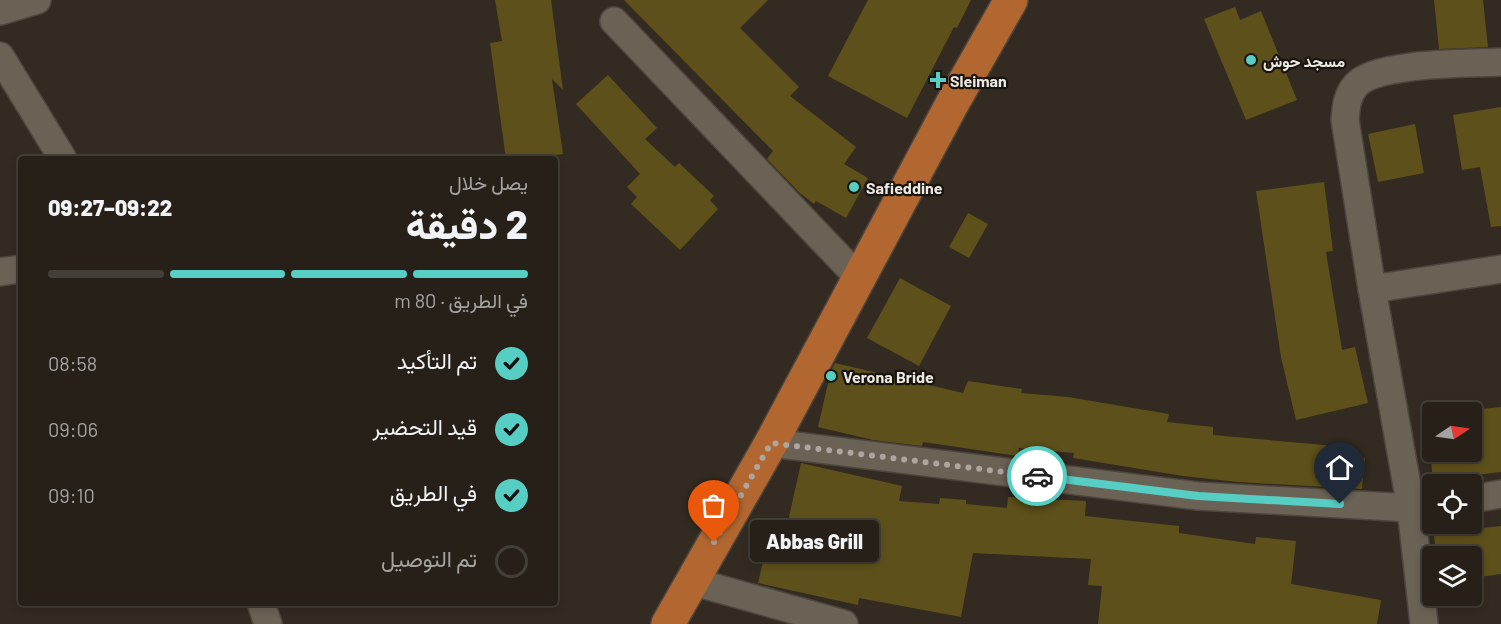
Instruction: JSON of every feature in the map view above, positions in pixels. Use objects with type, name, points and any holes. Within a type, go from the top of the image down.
[{"type":"main road","points":[[668,624],[771,443],[952,104],[1011,0]]},
{"type":"street","points":[[0,11],[37,0]]},
{"type":"street","points":[[614,21],[859,278]]},
{"type":"street","points":[[0,56],[61,156]]},
{"type":"street","points":[[771,443],[1198,496],[1422,507],[1372,289],[1345,120],[1347,100],[1356,84],[1373,74],[1393,69],[1501,63]]},
{"type":"street","points":[[0,272],[18,269]]},
{"type":"street","points":[[1372,289],[1501,270]]},
{"type":"street","points":[[1482,497],[1501,494]]},
{"type":"street","points":[[1422,534],[1424,624]]},
{"type":"street","points":[[691,581],[844,624]]},
{"type":"street","points":[[262,606],[268,624]]},
{"type":"building","points":[[495,0],[551,0],[563,90],[552,79],[563,154],[506,156],[490,43],[502,41]]},
{"type":"building","points":[[624,0],[768,0],[740,28],[799,87],[790,96],[856,147],[844,164],[868,178],[846,218],[816,201],[814,204],[800,193],[767,159],[773,151]]},
{"type":"building","points":[[868,0],[971,0],[957,28],[954,27],[907,118],[828,76]]},
{"type":"building","points":[[1434,0],[1483,0],[1488,47],[1439,49]]},
{"type":"building","name":"مسجد حوش","points":[[1235,7],[1240,20],[1261,11],[1297,100],[1246,120],[1204,19]]},
{"type":"building","points":[[608,75],[657,128],[645,139],[675,167],[679,163],[714,196],[710,200],[718,209],[680,250],[631,204],[637,197],[627,187],[640,174],[576,104]]},
{"type":"building","points":[[1501,107],[1501,226],[1491,227],[1480,167],[1462,170],[1453,115]]},
{"type":"building","points":[[1415,124],[1424,173],[1378,182],[1368,134]]},
{"type":"building","points":[[1324,182],[1333,251],[1326,252],[1342,350],[1355,347],[1368,403],[1296,420],[1281,357],[1256,191]]},
{"type":"building","points":[[968,213],[988,224],[969,258],[949,247]]},
{"type":"building","points":[[900,278],[951,306],[919,366],[867,338]]},
{"type":"building","points":[[835,363],[963,393],[968,381],[1022,389],[1021,393],[1068,397],[1169,414],[1167,422],[1213,427],[1213,435],[1346,447],[1345,456],[1365,458],[1362,489],[1238,482],[1183,476],[1073,458],[1074,453],[1019,448],[1018,456],[923,442],[922,446],[873,440],[818,427],[831,370]]},
{"type":"building","points":[[1501,407],[1501,472],[1432,474],[1431,462],[1482,462],[1482,409]]},
{"type":"building","points":[[801,463],[902,486],[899,501],[939,504],[940,498],[966,500],[966,504],[1007,508],[1008,497],[1086,501],[1085,516],[1179,526],[1179,533],[1255,544],[1256,537],[1296,541],[1291,584],[1381,600],[1377,624],[1098,624],[1102,586],[1088,585],[1091,559],[973,553],[961,617],[859,598],[858,605],[758,583],[772,523],[787,526]]},
{"type":"building","points":[[1501,526],[1501,574],[1482,577],[1482,546],[1435,546],[1434,534],[1482,534],[1482,528]]},
{"type":"way so far","points":[[714,542],[771,443],[1037,476]]},
{"type":"place","name":"مسجد حوش","points":[[1251,60]]},
{"type":"place","name":"Sleiman","points":[[938,80]]},
{"type":"place","name":"Safieddine","points":[[854,187]]},
{"type":"place","name":"Verona Bride","points":[[831,376]]},
{"type":"place","name":"Abbas Grill","points":[[714,542]]},
{"type":"route","points":[[1037,476],[1198,496],[1340,504]]}]
